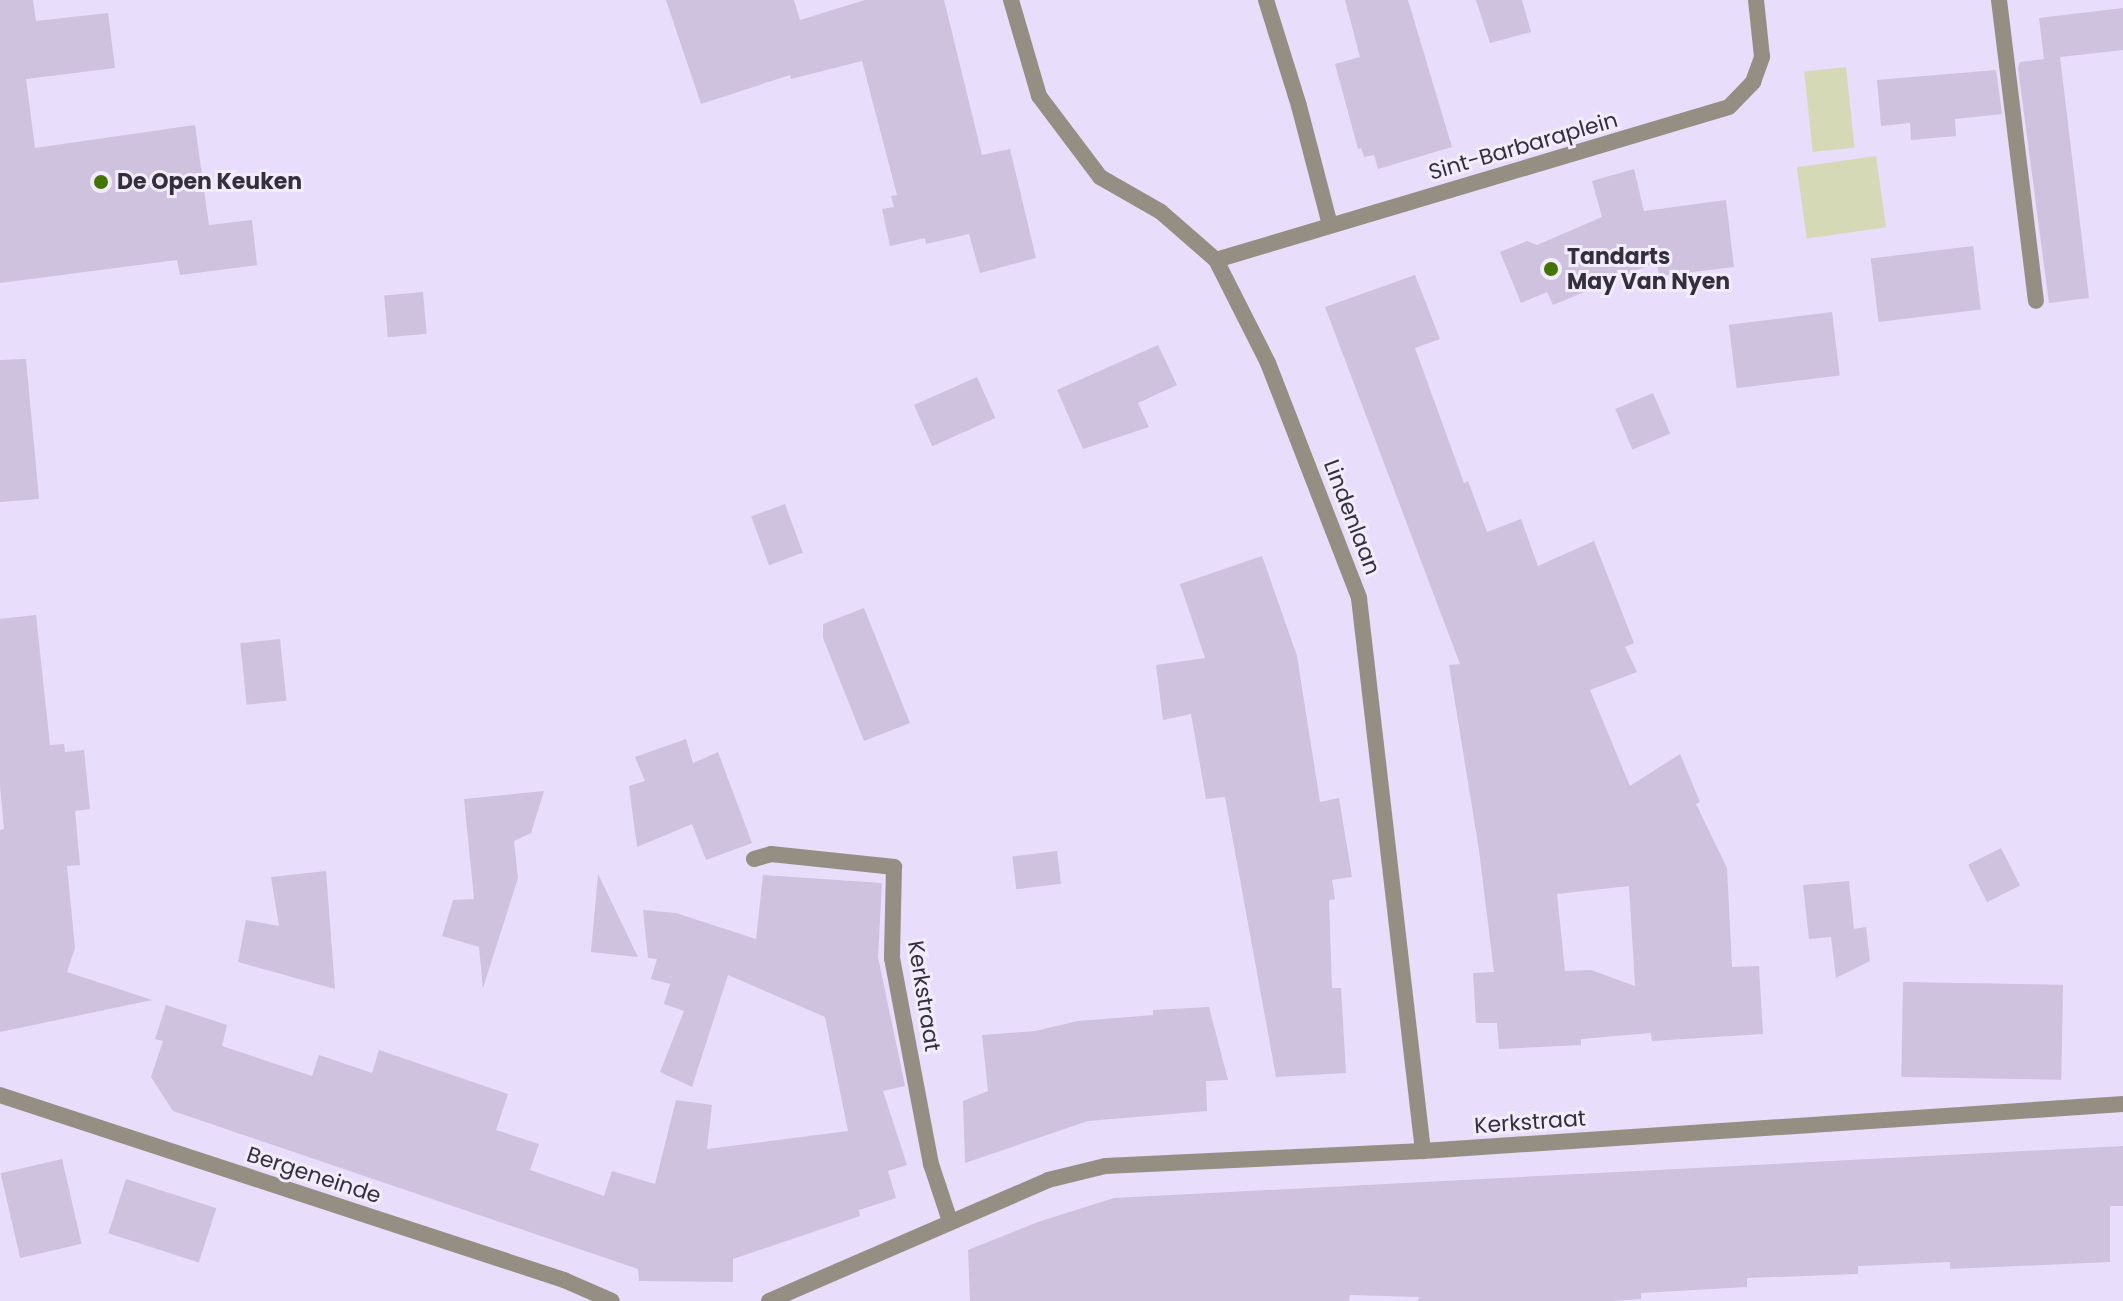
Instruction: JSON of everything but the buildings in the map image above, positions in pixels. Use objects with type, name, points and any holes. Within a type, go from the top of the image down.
[{"type":"street","name":"Lindenlaan","points":[[1011,0],[1039,96],[1100,177],[1161,212],[1216,260],[1268,363],[1359,598],[1423,1151]]},
{"type":"street","points":[[1266,0],[1299,106],[1330,225]]},
{"type":"street","name":"Sint-Barbaraplein","points":[[1216,260],[1729,107],[1753,82],[1762,57],[1756,0]]},
{"type":"street","points":[[1999,0],[2036,301]]},
{"type":"street","name":"Kerkstraat","points":[[754,859],[771,854],[894,867],[892,958],[931,1164],[950,1221]]},
{"type":"street","name":"Bergeneinde","points":[[0,1095],[564,1280],[612,1301]]},
{"type":"street","name":"Kerkstraat","points":[[769,1301],[1048,1180],[1105,1166],[1423,1151],[2123,1104]]},
{"type":"green space","points":[[1846,67],[1854,148],[1813,152],[1804,71]]},
{"type":"green space","points":[[1876,156],[1886,227],[1807,238],[1797,167]]},
{"type":"place","name":"De Open Keuken","points":[[101,182]]},
{"type":"place","name":"Tandarts May Van Nyen","points":[[1551,269]]}]
